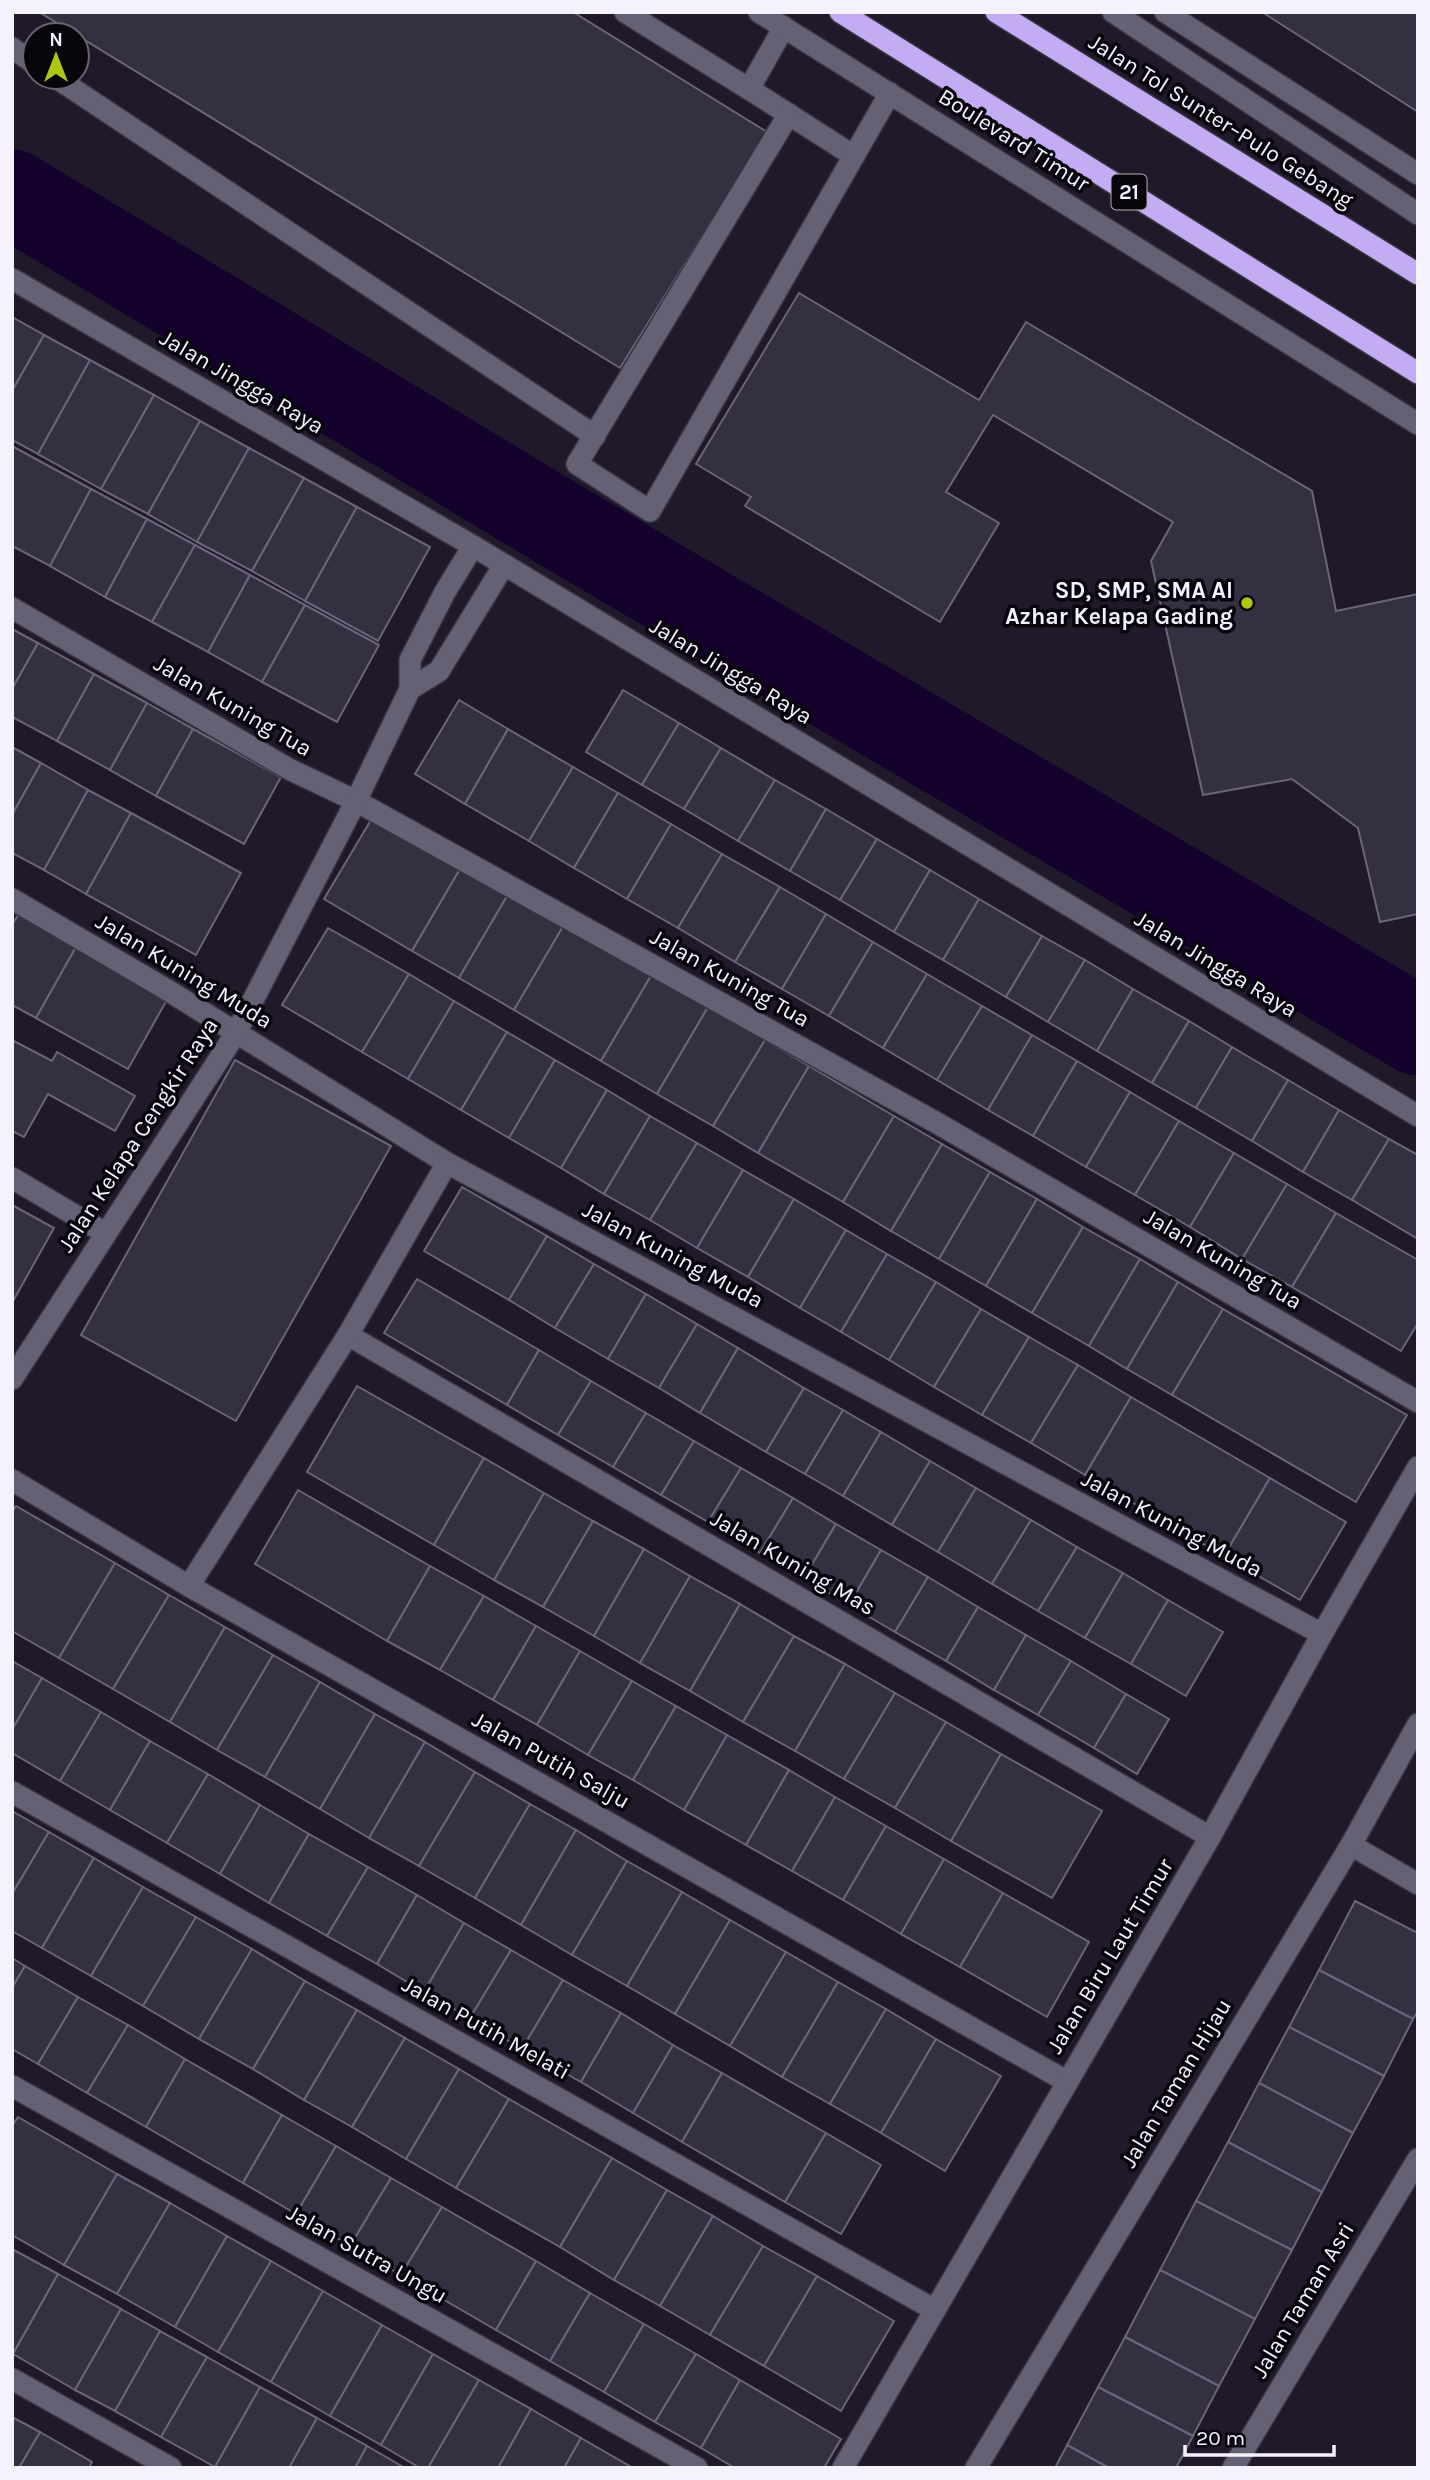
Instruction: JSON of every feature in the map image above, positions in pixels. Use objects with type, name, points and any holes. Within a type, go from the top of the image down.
[{"type":"highway","name":"21","points":[[840,12],[1418,373]]},
{"type":"highway","name":"Jalan Tol Sunter–Pulo Gebang","points":[[996,12],[1418,274]]},
{"type":"street","points":[[625,12],[853,156]]},
{"type":"street","name":"Boulevard Timur","points":[[759,12],[1418,424]]},
{"type":"street","points":[[1113,12],[1418,214]]},
{"type":"street","points":[[1165,12],[1418,174]]},
{"type":"street","points":[[749,89],[784,27]]},
{"type":"street","points":[[76,91],[595,436]]},
{"type":"street","points":[[789,114],[577,464],[650,511],[890,93]]},
{"type":"street","name":"Jalan Jingga Raya","points":[[12,279],[504,565],[1418,1116]]},
{"type":"street","name":"Jalan Kelapa Cengkir Raya","points":[[12,1379],[236,1033],[356,801],[410,689],[410,660],[473,547]]},
{"type":"street","points":[[410,689],[439,671],[504,565]]},
{"type":"street","name":"Jalan Kuning Tua","points":[[12,608],[289,769],[356,801],[949,1130],[1418,1402]]},
{"type":"street","name":"Jalan Kuning Muda","points":[[12,900],[164,988],[447,1163],[1322,1634]]},
{"type":"street","points":[[189,1586],[348,1335],[447,1163]]},
{"type":"street","points":[[12,1178],[105,1233]]},
{"type":"street","name":"Jalan Kuning Mas","points":[[348,1335],[1210,1837]]},
{"type":"street","name":"Jalan Biru Laut Timur","points":[[843,2468],[1210,1837],[1418,1467]]},
{"type":"street","name":"Jalan Putih Salju","points":[[12,1480],[189,1586],[1066,2081]]},
{"type":"street","name":"Jalan Taman Hijau","points":[[976,2468],[1351,1845],[1418,1724]]},
{"type":"street","name":"Jalan Putih Melati","points":[[12,1792],[935,2310]]},
{"type":"street","points":[[1351,1845],[1418,1884]]},
{"type":"street","name":"Jalan Sutra Ungu","points":[[12,2086],[697,2468]]},
{"type":"street","name":"Jalan Taman Asri","points":[[1233,2468],[1418,2159]]},
{"type":"street","points":[[12,2379],[171,2468]]},
{"type":"building","points":[[39,12],[573,12],[767,132],[620,368],[91,44],[91,21],[54,21]]},
{"type":"building","points":[[1262,12],[1418,12],[1418,112]]},
{"type":"building","name":"SD, SMP, SMA Al Azhar Kelapa Gading","points":[[799,293],[979,400],[1026,322],[1312,491],[1336,611],[1418,594],[1418,914],[1380,922],[1358,828],[1292,779],[1203,795],[1151,561],[1173,522],[993,415],[946,492],[999,523],[940,622],[745,506],[751,497],[696,464]]},
{"type":"building","points":[[12,317],[44,335],[12,391]]},
{"type":"building","points":[[44,335],[90,360],[38,454],[12,440],[12,391]]},
{"type":"building","points":[[90,360],[154,395],[101,489],[38,454]]},
{"type":"building","points":[[154,395],[200,421],[148,514],[101,489]]},
{"type":"building","points":[[200,421],[249,448],[197,542],[148,514]]},
{"type":"building","points":[[12,446],[91,489],[50,566],[12,546]]},
{"type":"building","points":[[249,448],[304,478],[252,571],[197,542]]},
{"type":"building","points":[[304,478],[357,507],[305,601],[252,571]]},
{"type":"building","points":[[91,489],[147,519],[105,597],[50,566]]},
{"type":"building","points":[[357,507],[430,547],[378,641],[305,601]]},
{"type":"building","points":[[147,519],[195,545],[152,622],[105,597]]},
{"type":"building","points":[[195,545],[250,575],[208,652],[152,622]]},
{"type":"building","points":[[250,575],[305,605],[262,682],[208,652]]},
{"type":"building","points":[[305,605],[379,645],[337,722],[262,682]]},
{"type":"building","points":[[12,629],[38,643],[12,689]]},
{"type":"building","points":[[38,643],[94,674],[57,741],[12,717],[12,689]]},
{"type":"building","points":[[94,674],[147,703],[110,770],[57,741]]},
{"type":"building","points":[[623,690],[679,723],[642,785],[586,752]]},
{"type":"building","points":[[459,700],[508,729],[465,804],[415,774]]},
{"type":"building","points":[[147,703],[193,729],[156,796],[110,770]]},
{"type":"building","points":[[679,723],[721,748],[684,809],[642,785]]},
{"type":"building","points":[[193,729],[281,777],[244,844],[156,796]]},
{"type":"building","points":[[508,729],[573,767],[529,841],[465,804]]},
{"type":"building","points":[[12,747],[41,763],[12,815]]},
{"type":"building","points":[[721,748],[775,780],[738,841],[684,809]]},
{"type":"building","points":[[41,763],[88,790],[44,870],[12,853],[12,815]]},
{"type":"building","points":[[573,767],[618,793],[574,868],[529,841]]},
{"type":"building","points":[[775,780],[826,809],[790,871],[738,841]]},
{"type":"building","points":[[88,790],[131,813],[86,894],[44,870]]},
{"type":"building","points":[[618,793],[671,824],[627,899],[574,868]]},
{"type":"building","points":[[826,809],[877,839],[840,900],[790,871]]},
{"type":"building","points":[[131,813],[241,873],[196,955],[86,894]]},
{"type":"building","points":[[375,813],[463,864],[412,951],[324,899]]},
{"type":"building","points":[[671,824],[722,854],[678,928],[627,899]]},
{"type":"building","points":[[877,839],[930,870],[894,932],[840,900]]},
{"type":"building","points":[[722,854],[780,887],[735,962],[678,928]]},
{"type":"building","points":[[463,864],[510,891],[459,978],[412,951]]},
{"type":"building","points":[[930,870],[979,899],[943,960],[894,932]]},
{"type":"building","points":[[780,887],[826,914],[782,989],[735,962]]},
{"type":"building","points":[[510,891],[565,923],[514,1010],[459,978]]},
{"type":"building","points":[[979,899],[1042,936],[1006,997],[943,960]]},
{"type":"building","points":[[826,914],[873,942],[829,1016],[782,989]]},
{"type":"building","points":[[18,915],[76,947],[36,1018],[12,1005],[12,925]]},
{"type":"building","points":[[565,923],[652,974],[601,1061],[514,1010]]},
{"type":"building","points":[[328,928],[409,974],[362,1052],[282,1005]]},
{"type":"building","points":[[1042,936],[1085,960],[1048,1022],[1006,997]]},
{"type":"building","points":[[873,942],[927,974],[883,1048],[829,1016]]},
{"type":"building","points":[[76,947],[168,998],[128,1069],[36,1018]]},
{"type":"building","points":[[1085,960],[1133,989],[1097,1051],[1048,1022]]},
{"type":"building","points":[[409,974],[454,1001],[408,1079],[362,1052]]},
{"type":"building","points":[[652,974],[708,1007],[657,1094],[601,1061]]},
{"type":"building","points":[[927,974],[982,1006],[937,1080],[883,1048]]},
{"type":"building","points":[[1133,989],[1189,1021],[1152,1083],[1097,1051]]},
{"type":"building","points":[[454,1001],[507,1032],[461,1110],[408,1079]]},
{"type":"building","points":[[982,1006],[1032,1035],[988,1110],[937,1080]]},
{"type":"building","points":[[708,1007],[765,1040],[713,1126],[657,1094]]},
{"type":"building","points":[[1189,1021],[1232,1047],[1196,1108],[1152,1083]]},
{"type":"building","points":[[507,1032],[555,1060],[509,1138],[461,1110]]},
{"type":"building","points":[[1032,1035],[1077,1061],[1033,1136],[988,1110]]},
{"type":"building","points":[[12,1040],[52,1061],[57,1052],[135,1096],[115,1131],[48,1094],[24,1137],[12,1131]]},
{"type":"building","points":[[765,1040],[809,1066],[758,1153],[713,1126]]},
{"type":"building","points":[[1232,1047],[1288,1080],[1252,1141],[1196,1108]]},
{"type":"building","points":[[235,1060],[391,1146],[236,1421],[81,1335]]},
{"type":"building","points":[[555,1060],[607,1090],[561,1168],[509,1138]]},
{"type":"building","points":[[1077,1061],[1130,1092],[1086,1167],[1033,1136]]},
{"type":"building","points":[[809,1066],[894,1116],[843,1202],[758,1153]]},
{"type":"building","points":[[1288,1080],[1339,1110],[1303,1172],[1252,1141]]},
{"type":"building","points":[[607,1090],[650,1116],[604,1194],[561,1168]]},
{"type":"building","points":[[1130,1092],[1179,1121],[1135,1195],[1086,1167]]},
{"type":"building","points":[[1339,1110],[1389,1139],[1352,1200],[1303,1172]]},
{"type":"building","points":[[650,1116],[697,1143],[650,1220],[604,1194]]},
{"type":"building","points":[[894,1116],[942,1144],[891,1231],[843,1202]]},
{"type":"building","points":[[1179,1121],[1234,1153],[1190,1227],[1135,1195]]},
{"type":"building","points":[[1389,1139],[1418,1155],[1418,1239],[1352,1200]]},
{"type":"building","points":[[697,1143],[743,1170],[697,1248],[650,1220]]},
{"type":"building","points":[[942,1144],[990,1172],[939,1259],[891,1231]]},
{"type":"building","points":[[1234,1153],[1287,1184],[1242,1259],[1190,1227]]},
{"type":"building","points":[[743,1170],[794,1199],[748,1277],[697,1248]]},
{"type":"building","points":[[990,1172],[1037,1199],[986,1286],[939,1259]]},
{"type":"building","points":[[1287,1184],[1336,1213],[1292,1287],[1242,1259]]},
{"type":"building","points":[[462,1187],[547,1236],[509,1300],[424,1251]]},
{"type":"building","points":[[794,1199],[846,1230],[800,1308],[748,1277]]},
{"type":"building","points":[[1037,1199],[1083,1227],[1032,1313],[986,1286]]},
{"type":"building","points":[[12,1205],[54,1228],[12,1303]]},
{"type":"building","points":[[1336,1213],[1418,1260],[1418,1323],[1401,1351],[1292,1287]]},
{"type":"building","points":[[1083,1227],[1140,1259],[1089,1346],[1032,1313]]},
{"type":"building","points":[[846,1230],[887,1254],[841,1332],[800,1308]]},
{"type":"building","points":[[547,1236],[594,1264],[555,1328],[509,1300]]},
{"type":"building","points":[[887,1254],[936,1282],[889,1360],[841,1332]]},
{"type":"building","points":[[1140,1259],[1178,1282],[1127,1369],[1089,1346]]},
{"type":"building","points":[[594,1264],[646,1294],[608,1359],[555,1328]]},
{"type":"building","points":[[417,1279],[539,1350],[507,1405],[384,1333]]},
{"type":"building","points":[[936,1282],[981,1309],[934,1387],[889,1360]]},
{"type":"building","points":[[1178,1282],[1223,1309],[1172,1395],[1127,1369]]},
{"type":"building","points":[[646,1294],[697,1324],[659,1388],[608,1359]]},
{"type":"building","points":[[981,1309],[1029,1337],[982,1415],[934,1387]]},
{"type":"building","points":[[1223,1309],[1407,1415],[1356,1502],[1172,1395]]},
{"type":"building","points":[[697,1324],[738,1348],[700,1413],[659,1388]]},
{"type":"building","points":[[1029,1337],[1078,1365],[1031,1443],[982,1415]]},
{"type":"building","points":[[738,1348],[804,1388],[766,1452],[700,1413]]},
{"type":"building","points":[[539,1350],[591,1381],[558,1435],[507,1405]]},
{"type":"building","points":[[1078,1365],[1131,1397],[1085,1475],[1031,1443]]},
{"type":"building","points":[[591,1381],[646,1413],[613,1467],[558,1435]]},
{"type":"building","points":[[357,1386],[484,1458],[434,1545],[307,1472]]},
{"type":"building","points":[[804,1388],[843,1410],[805,1474],[766,1452]]},
{"type":"building","points":[[1131,1397],[1270,1478],[1224,1556],[1085,1475]]},
{"type":"building","points":[[843,1410],[881,1432],[843,1496],[805,1474]]},
{"type":"building","points":[[646,1413],[694,1441],[661,1495],[613,1467]]},
{"type":"building","points":[[881,1432],[930,1461],[892,1525],[843,1496]]},
{"type":"building","points":[[694,1441],[741,1468],[708,1522],[661,1495]]},
{"type":"building","points":[[484,1458],[544,1493],[494,1580],[434,1545]]},
{"type":"building","points":[[930,1461],[976,1488],[938,1552],[892,1525]]},
{"type":"building","points":[[741,1468],[793,1498],[760,1553],[708,1522]]},
{"type":"building","points":[[1270,1478],[1346,1522],[1300,1600],[1224,1556]]},
{"type":"building","points":[[976,1488],[1031,1520],[992,1584],[938,1552]]},
{"type":"building","points":[[298,1490],[430,1566],[387,1641],[255,1564]]},
{"type":"building","points":[[544,1493],[593,1521],[543,1607],[494,1580]]},
{"type":"building","points":[[793,1498],[836,1524],[804,1578],[760,1553]]},
{"type":"building","points":[[16,1506],[115,1563],[59,1658],[12,1631],[12,1512]]},
{"type":"building","points":[[1031,1520],[1077,1547],[1038,1611],[992,1584]]},
{"type":"building","points":[[593,1521],[644,1549],[594,1636],[543,1607]]},
{"type":"building","points":[[836,1524],[881,1550],[849,1605],[804,1578]]},
{"type":"building","points":[[1077,1547],[1123,1573],[1085,1638],[1038,1611]]},
{"type":"building","points":[[644,1549],[690,1576],[640,1663],[594,1636]]},
{"type":"building","points":[[881,1550],[928,1577],[895,1632],[849,1605]]},
{"type":"building","points":[[115,1563],[169,1595],[113,1689],[59,1658]]},
{"type":"building","points":[[430,1566],[484,1596],[440,1670],[387,1641]]},
{"type":"building","points":[[1123,1573],[1168,1600],[1131,1664],[1085,1638]]},
{"type":"building","points":[[690,1576],[740,1604],[690,1691],[640,1663]]},
{"type":"building","points":[[928,1577],[978,1607],[946,1661],[895,1632]]},
{"type":"building","points":[[169,1595],[225,1627],[170,1722],[113,1689]]},
{"type":"building","points":[[484,1596],[536,1626],[493,1700],[440,1670]]},
{"type":"building","points":[[1168,1600],[1223,1632],[1186,1696],[1131,1664]]},
{"type":"building","points":[[740,1604],[794,1636],[743,1722],[690,1691]]},
{"type":"building","points":[[978,1607],[1026,1635],[994,1690],[946,1661]]},
{"type":"building","points":[[536,1626],[580,1651],[537,1725],[493,1700]]},
{"type":"building","points":[[225,1627],[273,1655],[217,1750],[170,1722]]},
{"type":"building","points":[[1026,1635],[1071,1661],[1038,1715],[994,1690]]},
{"type":"building","points":[[794,1636],[845,1664],[795,1751],[743,1722]]},
{"type":"building","points":[[580,1651],[632,1681],[588,1755],[537,1725]]},
{"type":"building","points":[[273,1655],[320,1682],[265,1777],[217,1750]]},
{"type":"building","points":[[12,1661],[42,1678],[12,1730]]},
{"type":"building","points":[[1071,1661],[1126,1694],[1094,1748],[1038,1715]]},
{"type":"building","points":[[845,1664],[895,1693],[844,1779],[795,1751]]},
{"type":"building","points":[[42,1678],[101,1712],[60,1781],[12,1753],[12,1730]]},
{"type":"building","points":[[632,1681],[676,1706],[633,1780],[588,1755]]},
{"type":"building","points":[[320,1682],[375,1714],[320,1809],[265,1777]]},
{"type":"building","points":[[895,1693],[946,1722],[895,1808],[844,1779]]},
{"type":"building","points":[[1126,1694],[1169,1719],[1137,1774],[1094,1748]]},
{"type":"building","points":[[676,1706],[727,1735],[684,1810],[633,1780]]},
{"type":"building","points":[[101,1712],[150,1741],[110,1810],[60,1781]]},
{"type":"building","points":[[375,1714],[425,1742],[369,1838],[320,1809]]},
{"type":"building","points":[[946,1722],[1001,1754],[951,1841],[895,1808]]},
{"type":"building","points":[[727,1735],[789,1770],[746,1845],[684,1810]]},
{"type":"building","points":[[150,1741],[208,1774],[167,1843],[110,1810]]},
{"type":"building","points":[[425,1742],[475,1772],[419,1866],[369,1838]]},
{"type":"building","points":[[1001,1754],[1102,1811],[1052,1898],[951,1841]]},
{"type":"building","points":[[789,1770],[835,1797],[792,1871],[746,1845]]},
{"type":"building","points":[[475,1772],[530,1804],[475,1898],[419,1866]]},
{"type":"building","points":[[208,1774],[260,1805],[220,1874],[167,1843]]},
{"type":"building","points":[[835,1797],[886,1826],[843,1900],[792,1871]]},
{"type":"building","points":[[530,1804],[576,1830],[521,1925],[475,1898]]},
{"type":"building","points":[[260,1805],[309,1834],[269,1903],[220,1874]]},
{"type":"building","points":[[12,1811],[49,1832],[12,1894]]},
{"type":"building","points":[[886,1826],[944,1859],[901,1934],[843,1900]]},
{"type":"building","points":[[576,1830],[627,1861],[572,1955],[521,1925]]},
{"type":"building","points":[[49,1832],[94,1858],[42,1948],[12,1931],[12,1894]]},
{"type":"building","points":[[309,1834],[368,1867],[327,1936],[269,1903]]},
{"type":"building","points":[[94,1858],[143,1887],[91,1976],[42,1948]]},
{"type":"building","points":[[944,1859],[1003,1893],[960,1967],[901,1934]]},
{"type":"building","points":[[627,1861],[682,1892],[627,1986],[572,1955]]},
{"type":"building","points":[[368,1867],[417,1895],[377,1964],[327,1936]]},
{"type":"building","points":[[143,1887],[196,1917],[143,2006],[91,1976]]},
{"type":"building","points":[[682,1892],[730,1920],[675,2014],[627,1986]]},
{"type":"building","points":[[1003,1893],[1089,1942],[1047,2017],[960,1967]]},
{"type":"building","points":[[417,1895],[464,1923],[424,1992],[377,1964]]},
{"type":"building","points":[[1355,1901],[1418,1933],[1418,2011],[1413,2019],[1319,1970]]},
{"type":"building","points":[[196,1917],[252,1949],[199,2039],[143,2006]]},
{"type":"building","points":[[730,1920],[786,1952],[730,2046],[675,2014]]},
{"type":"building","points":[[464,1923],[511,1950],[470,2018],[424,1992]]},
{"type":"building","points":[[252,1949],[305,1981],[253,2069],[199,2039]]},
{"type":"building","points":[[511,1950],[563,1980],[522,2049],[470,2018]]},
{"type":"building","points":[[786,1952],[838,1982],[782,2077],[730,2046]]},
{"type":"building","points":[[12,1958],[25,1966],[12,1988]]},
{"type":"building","points":[[25,1966],[78,1997],[38,2064],[12,2049],[12,1988]]},
{"type":"building","points":[[1319,1970],[1413,2019],[1384,2076],[1289,2027]]},
{"type":"building","points":[[563,1980],[621,2013],[581,2082],[522,2049]]},
{"type":"building","points":[[305,1981],[357,2010],[304,2100],[253,2069]]},
{"type":"building","points":[[838,1982],[886,2009],[830,2104],[782,2077]]},
{"type":"building","points":[[78,1997],[128,2025],[87,2093],[38,2064]]},
{"type":"building","points":[[886,2009],[936,2039],[881,2133],[830,2104]]},
{"type":"building","points":[[357,2010],[405,2038],[352,2127],[304,2100]]},
{"type":"building","points":[[621,2013],[673,2045],[633,2113],[581,2082]]},
{"type":"building","points":[[128,2025],[185,2059],[146,2127],[87,2093]]},
{"type":"building","points":[[1289,2027],[1384,2076],[1353,2133],[1259,2083]]},
{"type":"building","points":[[405,2038],[459,2069],[406,2159],[352,2127]]},
{"type":"building","points":[[936,2039],[1001,2076],[945,2171],[881,2133]]},
{"type":"building","points":[[673,2045],[722,2073],[682,2142],[633,2113]]},
{"type":"building","points":[[185,2059],[282,2115],[243,2183],[146,2127]]},
{"type":"building","points":[[459,2069],[509,2099],[456,2188],[406,2159]]},
{"type":"building","points":[[722,2073],[826,2133],[785,2202],[682,2142]]},
{"type":"building","points":[[1259,2083],[1353,2133],[1322,2192],[1228,2142]]},
{"type":"building","points":[[509,2099],[612,2158],[560,2247],[456,2188]]},
{"type":"building","points":[[282,2115],[336,2146],[296,2214],[243,2183]]},
{"type":"building","points":[[18,2117],[117,2174],[64,2265],[12,2235],[12,2126]]},
{"type":"building","points":[[826,2133],[881,2165],[841,2234],[785,2202]]},
{"type":"building","points":[[1228,2142],[1322,2192],[1292,2250],[1196,2201]]},
{"type":"building","points":[[336,2146],[391,2178],[350,2246],[296,2214]]},
{"type":"building","points":[[612,2158],[667,2190],[614,2280],[560,2247]]},
{"type":"building","points":[[117,2174],[170,2203],[117,2294],[64,2265]]},
{"type":"building","points":[[391,2178],[442,2207],[401,2275],[350,2246]]},
{"type":"building","points":[[667,2190],[713,2216],[660,2306],[614,2280]]},
{"type":"building","points":[[1196,2201],[1292,2250],[1255,2319],[1160,2270]]},
{"type":"building","points":[[170,2203],[227,2236],[175,2327],[117,2294]]},
{"type":"building","points":[[442,2207],[536,2261],[496,2330],[401,2275]]},
{"type":"building","points":[[713,2216],[763,2246],[710,2335],[660,2306]]},
{"type":"building","points":[[227,2236],[271,2261],[218,2352],[175,2327]]},
{"type":"building","points":[[763,2246],[817,2276],[764,2366],[710,2335]]},
{"type":"building","points":[[12,2249],[58,2274],[13,2354],[12,2354]]},
{"type":"building","points":[[271,2261],[323,2291],[271,2382],[218,2352]]},
{"type":"building","points":[[536,2261],[590,2293],[550,2361],[496,2330]]},
{"type":"building","points":[[1160,2270],[1255,2319],[1219,2386],[1125,2337]]},
{"type":"building","points":[[58,2274],[121,2309],[75,2390],[13,2354]]},
{"type":"building","points":[[817,2276],[894,2321],[841,2411],[764,2366]]},
{"type":"building","points":[[323,2291],[382,2325],[330,2416],[271,2382]]},
{"type":"building","points":[[590,2293],[644,2324],[604,2392],[550,2361]]},
{"type":"building","points":[[121,2309],[160,2331],[115,2411],[75,2390]]},
{"type":"building","points":[[644,2324],[696,2354],[655,2422],[604,2392]]},
{"type":"building","points":[[382,2325],[433,2354],[381,2445],[330,2416]]},
{"type":"building","points":[[160,2331],[207,2357],[161,2437],[115,2411]]},
{"type":"building","points":[[1125,2337],[1219,2386],[1193,2436],[1098,2387]]},
{"type":"building","points":[[433,2354],[479,2380],[428,2468],[420,2468],[381,2445]]},
{"type":"building","points":[[696,2354],[740,2380],[701,2448],[655,2422]]},
{"type":"building","points":[[207,2357],[260,2387],[215,2467],[161,2437]]},
{"type":"building","points":[[479,2380],[531,2409],[498,2468],[428,2468]]},
{"type":"building","points":[[740,2380],[841,2439],[824,2468],[735,2468],[701,2448]]},
{"type":"building","points":[[260,2387],[317,2418],[289,2468],[216,2468],[215,2467]]},
{"type":"building","points":[[1098,2387],[1193,2436],[1176,2468],[1109,2468],[1067,2445]]},
{"type":"building","points":[[531,2409],[581,2438],[564,2468],[498,2468]]},
{"type":"building","points":[[12,2417],[40,2432],[19,2468],[12,2468]]},
{"type":"building","points":[[317,2418],[367,2446],[355,2468],[289,2468]]},
{"type":"building","points":[[40,2432],[92,2462],[89,2468],[19,2468]]},
{"type":"building","points":[[581,2438],[633,2468],[564,2468]]},
{"type":"building","points":[[1067,2445],[1109,2468],[1055,2468]]},
{"type":"building","points":[[367,2446],[405,2468],[355,2468]]},
{"type":"waterway","points":[[12,194],[560,525],[1418,1031]]},
{"type":"place","name":"SD, SMP, SMA Al Azhar Kelapa Gading","points":[[1247,603]]}]
